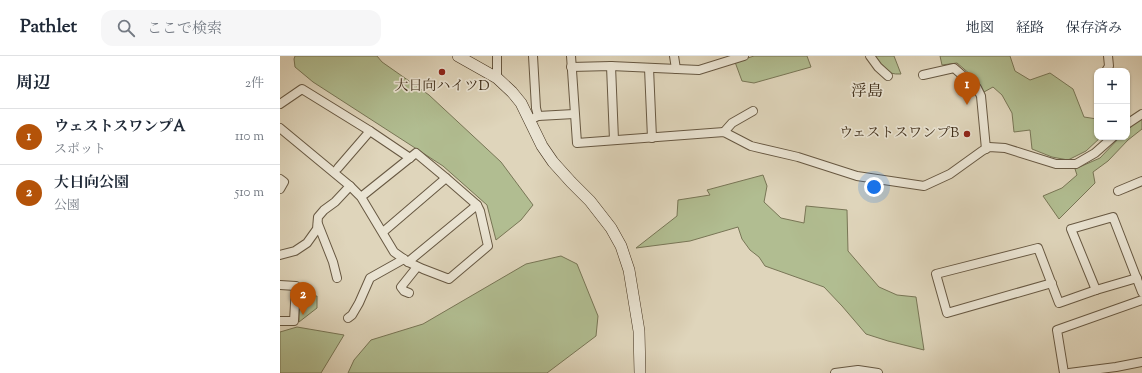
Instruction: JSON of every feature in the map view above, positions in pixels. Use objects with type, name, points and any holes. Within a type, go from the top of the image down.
[{"type":"street","points":[[458,56],[497,78],[512,92],[534,118],[542,146],[553,162],[590,201],[611,228],[621,246],[629,270],[639,331],[640,373]]},
{"type":"street","points":[[497,56],[497,78]]},
{"type":"street","points":[[533,56],[536,108],[534,118]]},
{"type":"street","points":[[571,56],[577,143],[724,132],[751,146],[798,157],[856,176],[924,186],[950,174],[989,147],[1005,148],[1056,164],[1076,164],[1095,153],[1110,140]]},
{"type":"street","points":[[674,56],[676,69]]},
{"type":"street","points":[[572,67],[610,66],[699,70],[744,56]]},
{"type":"street","points":[[870,56],[878,67],[888,76]]},
{"type":"street","points":[[1108,56],[1108,68]]},
{"type":"street","points":[[610,66],[614,140]]},
{"type":"street","points":[[649,68],[652,138]]},
{"type":"street","points":[[923,76],[954,68],[977,88],[981,96],[986,149]]},
{"type":"street","points":[[280,104],[302,89],[370,131],[410,158]]},
{"type":"street","points":[[724,132],[732,123],[753,111]]},
{"type":"street","points":[[534,118],[574,114]]},
{"type":"street","points":[[1130,122],[1142,114]]},
{"type":"street","points":[[280,128],[350,186],[361,197],[394,252],[406,261],[449,279],[488,246],[480,211],[477,205],[416,153],[361,197]]},
{"type":"street","points":[[338,168],[370,131]]},
{"type":"street","points":[[382,232],[446,178]]},
{"type":"street","points":[[280,179],[284,182],[280,189]]},
{"type":"street","points":[[1118,191],[1142,181]]},
{"type":"street","points":[[280,255],[295,251],[307,243],[317,229],[318,216],[335,202],[350,186]]},
{"type":"street","points":[[348,318],[352,315],[359,303],[370,278],[406,261],[477,205]]},
{"type":"street","points":[[1096,290],[1071,229],[1113,217],[1142,292]]},
{"type":"street","points":[[318,224],[333,262],[337,278]]},
{"type":"street","points":[[1052,284],[947,313],[936,274],[1038,248],[1052,284],[1059,303],[1137,278]]},
{"type":"street","points":[[409,293],[404,291],[401,287],[417,266]]},
{"type":"street","points":[[280,285],[296,286],[294,321],[280,321]]},
{"type":"street","points":[[1064,373],[1057,330],[1142,300]]},
{"type":"street","points":[[1069,373],[1142,362]]},
{"type":"street","points":[[835,373],[858,370],[878,373]]},
{"type":"green space","points":[[295,56],[377,56],[382,62],[429,95],[501,162],[533,205],[521,220],[496,240],[487,205],[443,166],[313,82],[295,67]]},
{"type":"green space","points":[[754,56],[807,56],[811,67],[754,83],[742,81],[735,62]]},
{"type":"green space","points":[[873,56],[894,56],[901,74],[887,72]]},
{"type":"green space","points":[[940,56],[1010,56],[1015,71],[1030,80],[1050,73],[1073,89],[1084,117],[1094,119],[1094,140],[1098,140],[1086,151],[1068,160],[1052,157],[1032,149],[1030,130],[1014,132],[1012,113],[1002,95],[993,87],[984,92],[978,81],[957,63],[942,65]]},
{"type":"green space","points":[[1142,119],[1142,129],[1130,138],[1130,126]]},
{"type":"green space","points":[[1117,140],[1128,140],[1108,161],[1093,172],[1095,183],[1059,219],[1043,196],[1062,188],[1077,175],[1075,169],[1100,158]]},
{"type":"green space","points":[[763,175],[767,186],[764,202],[781,218],[804,223],[806,206],[847,210],[848,251],[879,287],[897,295],[916,297],[924,350],[866,334],[824,287],[765,266],[759,257],[750,250],[742,239],[738,227],[690,241],[636,248],[677,216],[678,200],[710,195],[707,190]]},
{"type":"green space","points":[[561,256],[577,264],[598,316],[596,336],[547,373],[348,373],[354,360],[371,340],[423,324],[526,264]]},
{"type":"green space","points":[[299,296],[317,296],[317,308],[299,322]]},
{"type":"green space","points":[[297,327],[344,335],[321,373],[280,373],[280,332]]},
{"type":"place","name":"大日向ハイツD","points":[[442,72]]},
{"type":"place","name":"ウェストスワンプA","points":[[967,105]]},
{"type":"place","name":"ウェストスワンプB","points":[[967,134]]},
{"type":"place","name":"大日向公園","points":[[303,315]]},
{"type":"district","name":"浮島","points":[[867,92]]}]
